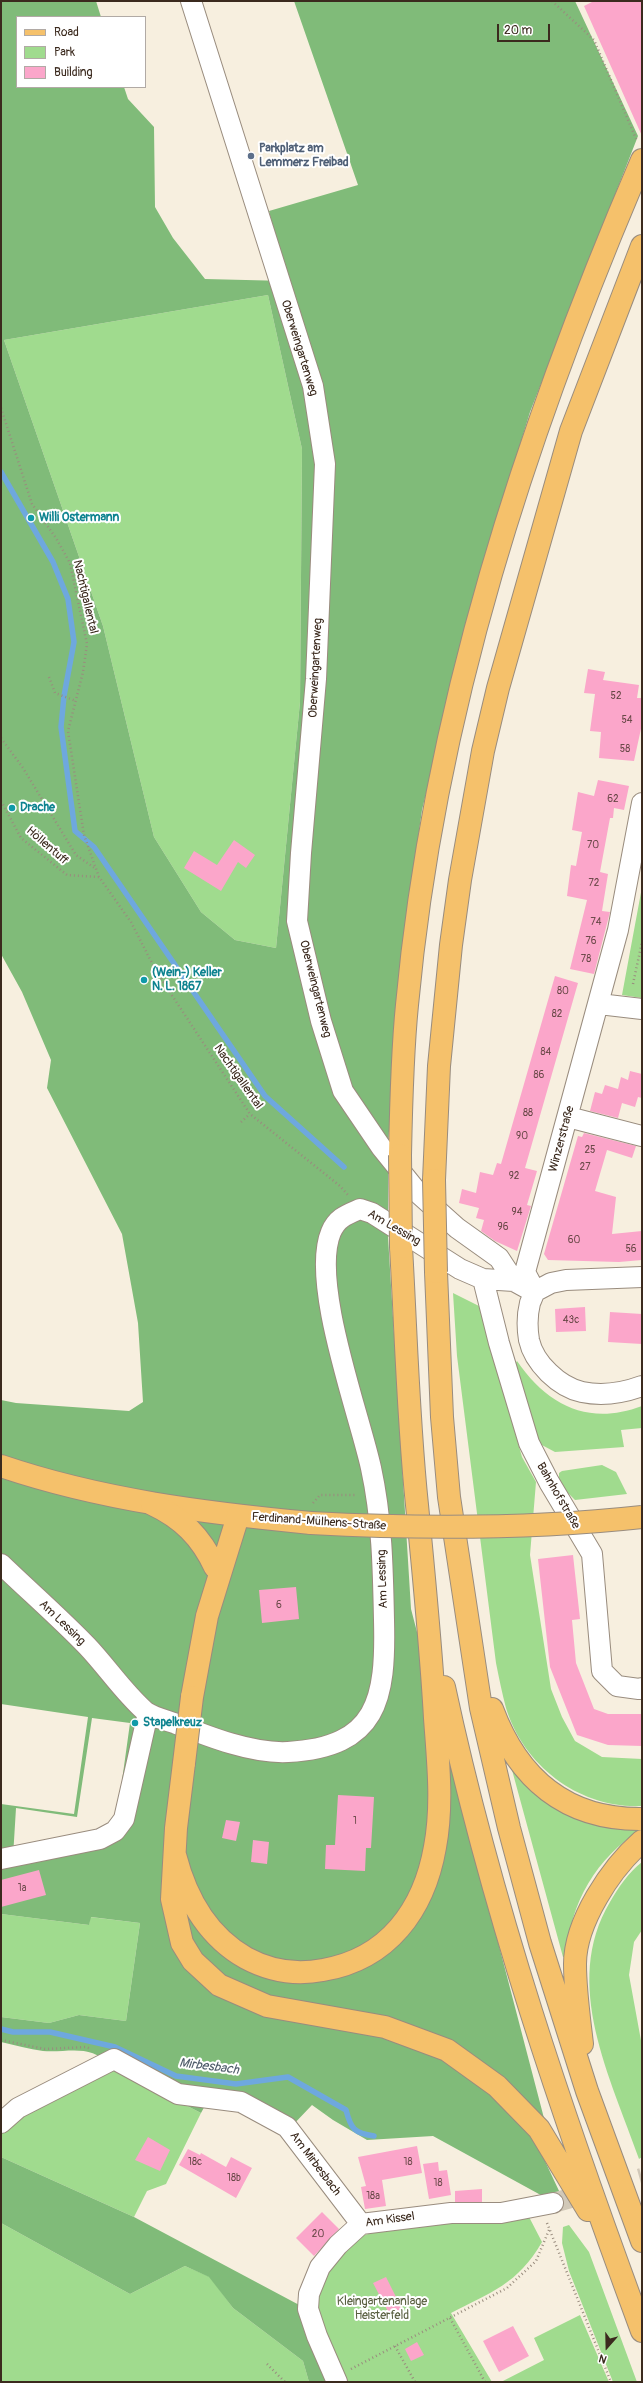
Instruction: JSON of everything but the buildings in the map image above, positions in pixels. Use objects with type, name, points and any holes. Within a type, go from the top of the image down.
[{"type":"main road","points":[[175,1855],[181,1879],[202,1918],[231,1949],[254,1962],[293,1972],[315,1972],[354,1962],[371,1954],[389,1940],[404,1923],[423,1890],[432,1862],[439,1823],[440,1795],[428,1613],[409,1410],[402,1247],[400,1155],[407,1005],[416,924],[443,761],[460,684],[491,568],[541,417],[592,280],[642,160]]},
{"type":"main road","points":[[642,246],[571,431],[498,688],[471,816],[457,902],[444,1010],[434,1180],[436,1272],[449,1497],[480,1708],[509,1828],[540,1943],[587,2091],[642,2241]]},
{"type":"main road","name":"Ferdinand-Mülhens-Straße","points":[[1,1466],[106,1496],[238,1516],[311,1514],[422,1528],[476,1528],[642,1518]]},
{"type":"main road","points":[[152,1504],[169,1512],[196,1536],[215,1567]]},
{"type":"main road","points":[[238,1516],[214,1589],[201,1643],[192,1697],[184,1763],[172,1898],[176,1925],[182,1943],[193,1961],[220,1985],[267,2006],[384,2026],[447,2050],[497,2086],[539,2129],[612,2251]]},
{"type":"main road","points":[[214,1589],[218,1542],[225,1529],[238,1516]]},
{"type":"main road","points":[[428,1613],[479,1832],[511,1947],[552,2079],[612,2251],[642,2331]]},
{"type":"main road","points":[[473,1659],[501,1733],[526,1771],[543,1787],[566,1802],[591,1813],[616,1819],[642,1819]]},
{"type":"main road","points":[[587,2091],[575,1963],[580,1938],[597,1896],[612,1873],[642,1841]]},
{"type":"street","name":"Oberweingartenweg","points":[[190,1],[313,386],[326,464],[316,679],[301,853],[297,921],[322,1021],[343,1091],[380,1147],[419,1194],[457,1228],[499,1258],[514,1281]]},
{"type":"street","name":"Winzerstraße","points":[[534,1292],[525,1272],[600,1004],[618,930],[642,803]]},
{"type":"street","points":[[600,1004],[642,1009]]},
{"type":"street","points":[[568,1117],[642,1136]]},
{"type":"street","name":"Am Lessing","points":[[1,1564],[86,1645],[148,1713],[228,1742],[279,1753],[330,1747],[355,1734],[372,1712],[383,1681],[383,1560],[371,1468],[344,1368],[325,1279],[327,1246],[330,1233],[339,1218],[360,1209],[372,1213],[460,1269],[483,1279],[514,1281],[534,1292]]},
{"type":"street","points":[[642,1277],[566,1280],[551,1283],[534,1292],[527,1324],[530,1342],[539,1361],[550,1373],[564,1384],[581,1392],[604,1394],[629,1391],[642,1386]]},
{"type":"street","name":"Bahnhofstraße","points":[[483,1279],[499,1343],[529,1443],[549,1482],[592,1554],[602,1671],[617,1686],[639,1689],[642,1688]]},
{"type":"street","points":[[1,1859],[100,1839],[116,1831],[124,1819],[148,1713]]},
{"type":"street","points":[[1,2123],[18,2108],[114,2059]]},
{"type":"street","name":"Am Mirbesbach","points":[[114,2059],[178,2094],[241,2102],[287,2127],[361,2224]]},
{"type":"street","name":"Am Kissel","points":[[336,2380],[317,2336],[308,2309],[309,2294],[320,2267],[338,2245],[361,2224],[451,2213],[501,2213],[547,2204]]},
{"type":"path","points":[[552,1],[594,40],[638,144],[642,143]]},
{"type":"path","name":"Nachtigallental","points":[[1,408],[32,504],[56,538],[70,563],[87,644],[76,701],[68,731],[84,835],[99,877],[131,922],[156,971],[250,1114],[340,1186],[360,1209]]},
{"type":"path","points":[[49,677],[55,692],[76,701]]},
{"type":"path","points":[[1,738],[23,768],[76,856],[96,869]]},
{"type":"path","name":"Höllentuff","points":[[1,800],[21,838],[67,875],[99,877]]},
{"type":"path","points":[[633,984],[642,942]]},
{"type":"path","points":[[241,1122],[250,1114]]},
{"type":"path","points":[[311,1514],[320,1495],[362,1495]]},
{"type":"path","points":[[1,2040],[44,2049],[86,2047],[114,2059]]},
{"type":"path","points":[[547,2204],[549,2230],[611,2382]]},
{"type":"path","points":[[336,2380],[395,2346],[507,2288],[536,2261],[549,2230]]},
{"type":"path","points":[[450,2318],[485,2382]]},
{"type":"path","points":[[395,2346],[415,2382]]},
{"type":"path","points":[[267,2364],[285,2382]]},
{"type":"green space","points":[[1,1],[96,1],[101,16],[16,16],[16,88],[124,88],[128,99],[154,127],[155,207],[173,238],[205,279],[286,281],[269,211],[358,185],[294,1],[575,1],[638,136],[530,412],[476,589],[422,810],[400,967],[388,1146],[388,1237],[411,1609],[545,2122],[544,2159],[560,2193],[548,2199],[433,2136],[367,2140],[333,2120],[312,2105],[291,2127],[241,2109],[207,2102],[201,2113],[109,2066],[95,2054],[79,2051],[43,2051],[1,2042],[1,2017],[49,2023],[79,2015],[126,2021],[140,1923],[91,1917],[89,1925],[1,1914],[1,1804],[74,1814],[88,1717],[1,1704],[1,1400],[16,1403],[129,1411],[143,1402],[138,1323],[122,1234],[47,1088],[51,1060],[22,992],[1,954]],"holes":[[[268,295],[302,449],[300,702],[276,948],[235,940],[201,912],[154,837],[103,626],[4,340]],[[92,1718],[130,1723],[115,1831],[13,1857],[16,1808],[77,1817]]]},
{"type":"green space","points":[[268,295],[302,449],[300,702],[276,948],[235,940],[201,912],[154,837],[103,626],[4,340]]},
{"type":"green space","points":[[642,887],[642,998],[622,995]]},
{"type":"green space","points":[[453,1293],[479,1306],[522,1457],[536,1482],[530,1555],[551,1689],[562,1717],[575,1741],[602,1757],[642,1759],[642,1806],[619,1805],[598,1800],[577,1792],[558,1780],[541,1766],[526,1749],[506,1708],[496,1663],[457,1356]]},
{"type":"green space","points":[[517,1361],[529,1377],[542,1390],[571,1408],[604,1414],[623,1412],[642,1406],[642,1428],[621,1430],[624,1447],[555,1452],[540,1444],[515,1364]]},
{"type":"green space","points":[[602,1465],[616,1472],[627,1494],[575,1500],[559,1484],[559,1473],[562,1471]]},
{"type":"green space","points":[[515,1768],[642,1829],[626,1840],[612,1853],[588,1883],[573,1918],[567,1956],[563,1957],[512,1770]]},
{"type":"green space","points":[[642,1862],[642,1930],[634,1942],[629,1975],[642,2046],[642,2157],[639,2159],[605,2064],[596,2031],[590,1998],[590,1965],[596,1933],[610,1902],[624,1880]]},
{"type":"green space","points":[[1,1914],[89,1925],[90,1917],[140,1923],[126,2021],[79,2015],[49,2023],[1,2017]]},
{"type":"green space","points":[[109,2066],[201,2113],[166,2184],[147,2191],[134,2217],[1,2157],[1,2132],[5,2125]]},
{"type":"green space","points":[[1,2157],[134,2217],[303,2307],[332,2382],[309,2382],[303,2361],[233,2308],[209,2277],[185,2266],[130,2294],[1,2223]]},
{"type":"green space","name":"Kleingartenanlage Heisterfeld","points":[[528,2215],[542,2242],[533,2256],[523,2268],[502,2285],[451,2313],[492,2382],[339,2382],[319,2335],[316,2283],[359,2237],[390,2227]]},
{"type":"green space","points":[[1,2223],[130,2294],[185,2266],[210,2277],[233,2308],[303,2361],[309,2382],[1,2382]]},
{"type":"green space","points":[[569,2225],[589,2252],[637,2382],[613,2382],[569,2271],[562,2243],[563,2227]]},
{"type":"green space","points":[[580,2315],[609,2382],[501,2382],[544,2360],[534,2338]]},
{"type":"waterway","points":[[1,472],[53,562],[68,599],[74,642],[64,696],[61,727],[75,831],[94,847],[265,1096],[344,1167]]},
{"type":"waterway","name":"Mirbesbach","points":[[1,2029],[13,2032],[50,2032],[115,2047],[176,2076],[236,2084],[288,2077],[346,2110],[354,2129],[374,2136]]},
{"type":"tunnel","points":[[553,2203],[642,2178]]},
{"type":"place","name":"Parkplatz am Lemmerz Freibad","points":[[251,156]]},
{"type":"place","name":"Willi Ostermann","points":[[31,518]]},
{"type":"place","name":"Drache","points":[[12,808]]},
{"type":"place","name":"(Wein-) Keller N. L. 1867","points":[[144,980]]},
{"type":"place","name":"Stapelkreuz","points":[[135,1723]]}]
